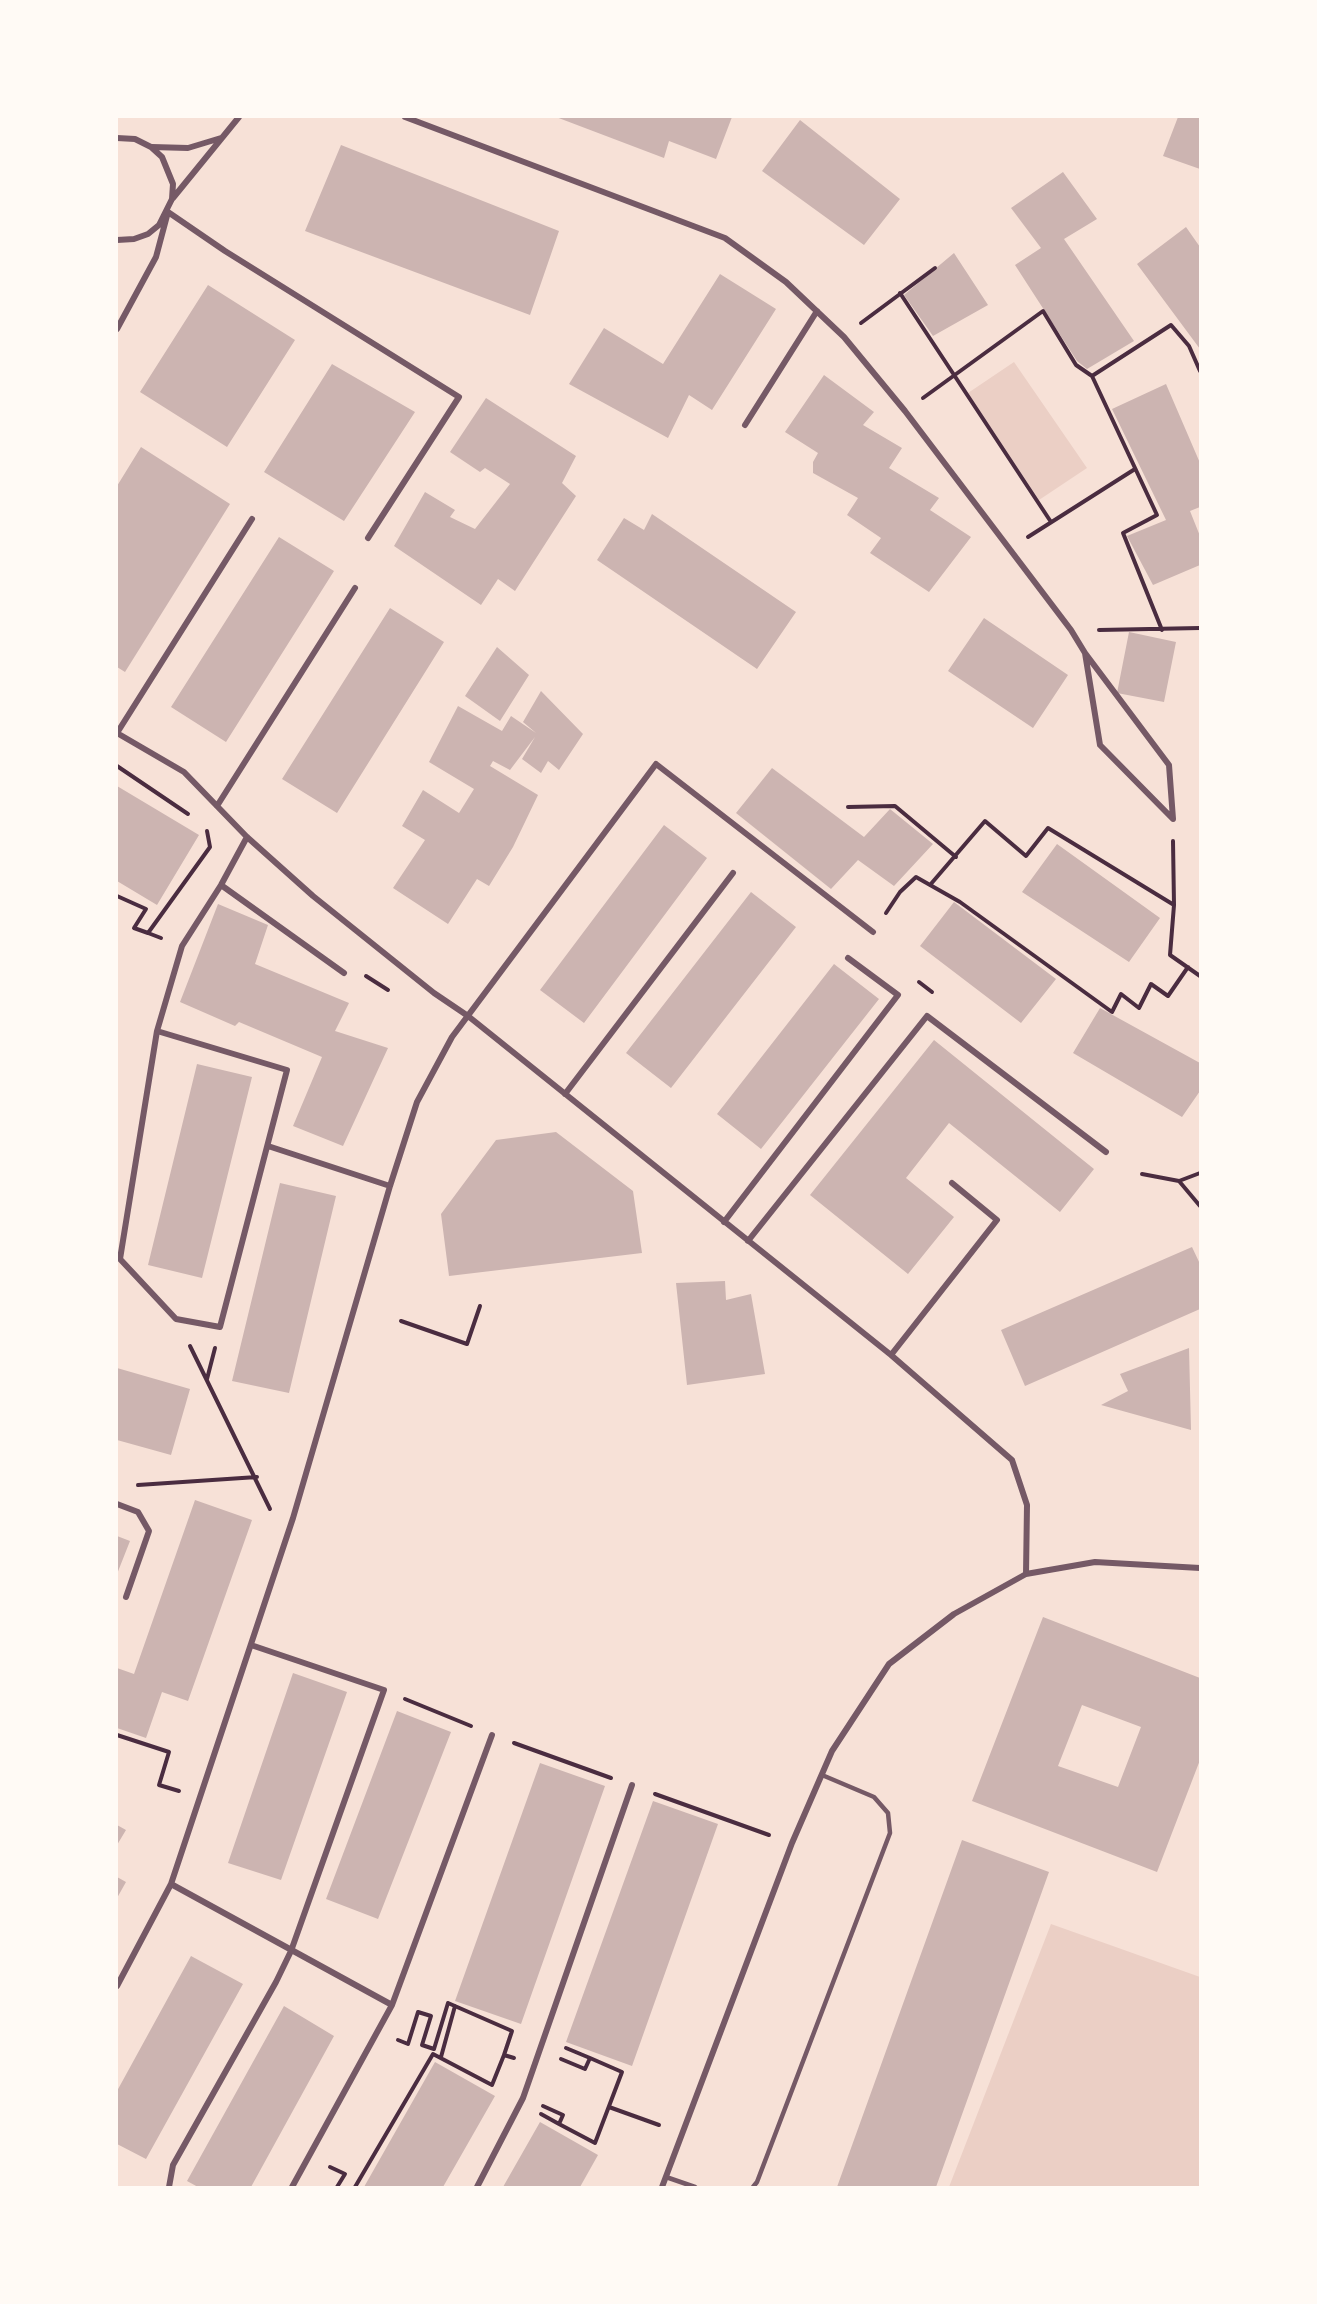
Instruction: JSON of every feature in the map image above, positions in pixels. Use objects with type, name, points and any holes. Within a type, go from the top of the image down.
[{"type":"street","points":[[172,199],[239,117]]},
{"type":"street","points":[[405,117],[726,238],[786,282],[844,337],[906,411],[1071,630],[1085,653],[1169,765],[1173,819]]},
{"type":"street","points":[[151,147],[188,148],[222,137]]},
{"type":"street","points":[[117,138],[135,139],[151,147],[162,157],[173,184],[172,199],[156,257],[117,329]]},
{"type":"street","points":[[117,240],[134,239],[148,234],[159,225],[168,212]]},
{"type":"street","points":[[168,212],[459,397],[368,538]]},
{"type":"street","points":[[745,425],[817,311]]},
{"type":"street","points":[[252,519],[117,733],[184,772],[247,837],[313,896],[434,993],[468,1016],[891,1355],[1012,1460],[1027,1505],[1026,1574]]},
{"type":"street","points":[[217,806],[355,588]]},
{"type":"street","points":[[1085,653],[1100,745],[1173,819]]},
{"type":"street","points":[[117,1986],[171,1884],[293,1518],[390,1186],[417,1102],[452,1037],[656,764],[873,932]]},
{"type":"street","points":[[157,1031],[287,1070],[220,1327],[176,1319],[120,1259],[157,1031],[182,946],[221,885],[247,837]]},
{"type":"street","points":[[565,1094],[733,873]]},
{"type":"street","points":[[221,885],[344,973]]},
{"type":"street","points":[[724,1222],[898,995],[848,958]]},
{"type":"street","points":[[748,1241],[927,1016],[1106,1152]]},
{"type":"street","points":[[268,1146],[390,1186]]},
{"type":"street","points":[[891,1355],[997,1220],[952,1184]]},
{"type":"street","points":[[117,1504],[138,1512],[149,1531],[126,1597]]},
{"type":"street","points":[[662,2187],[792,1844],[832,1751],[889,1664],[954,1614],[1026,1574],[1095,1562],[1200,1568]]},
{"type":"street","points":[[170,2187],[173,2165],[276,1982],[291,1951],[384,1690],[250,1645]]},
{"type":"street","points":[[292,2187],[379,2033],[392,2005],[492,1735]]},
{"type":"street","points":[[477,2187],[523,2098],[632,1785]]},
{"type":"street","points":[[171,1884],[392,2005]]},
{"type":"lane","points":[[753,2187],[757,2182],[890,1833],[888,1813],[874,1797],[822,1775]]},
{"type":"lane","points":[[666,2177],[694,2187]]},
{"type":"path","points":[[844,337],[935,268]]},
{"type":"path","points":[[900,294],[1051,522]]},
{"type":"path","points":[[906,411],[1044,311],[1076,365],[1092,376],[1157,515],[1124,533],[1162,630]]},
{"type":"path","points":[[1092,376],[1172,325],[1189,346],[1200,370]]},
{"type":"path","points":[[1010,549],[1135,469]]},
{"type":"path","points":[[1071,630],[1200,628]]},
{"type":"path","points":[[117,766],[198,821]]},
{"type":"path","points":[[848,807],[895,806],[956,857]]},
{"type":"path","points":[[1173,819],[1174,905],[1170,955],[1200,976]]},
{"type":"path","points":[[930,885],[985,821],[1026,856],[1048,828],[1174,905]]},
{"type":"path","points":[[161,913],[210,847],[206,828]]},
{"type":"path","points":[[900,892],[916,876],[960,902],[1112,1012],[1121,994],[1139,1008],[1151,984],[1168,996],[1188,968]]},
{"type":"path","points":[[117,896],[146,909],[134,928],[148,933]]},
{"type":"path","points":[[344,973],[348,965],[395,994]]},
{"type":"path","points":[[1143,1174],[1179,1181],[1200,1173]]},
{"type":"path","points":[[1179,1181],[1200,1206]]},
{"type":"path","points":[[401,1321],[467,1344],[480,1306]]},
{"type":"path","points":[[176,1319],[257,1478],[270,1509]]},
{"type":"path","points":[[207,1380],[220,1327]]},
{"type":"path","points":[[129,1485],[257,1478]]},
{"type":"path","points":[[384,1690],[492,1735],[792,1844]]},
{"type":"path","points":[[117,1735],[169,1752],[159,1785]]},
{"type":"path","points":[[355,2187],[433,2054],[492,2085],[512,2031],[448,2003],[434,2049],[423,2045],[432,2016],[418,2012],[408,2044],[379,2033]]},
{"type":"path","points":[[441,2057],[455,2006]]},
{"type":"path","points":[[523,2098],[563,2115],[559,2124],[595,2143],[622,2072],[590,2058],[585,2069],[539,2050]]},
{"type":"path","points":[[504,2055],[534,2066]]},
{"type":"path","points":[[609,2107],[682,2134]]},
{"type":"shaded area","points":[[1014,362],[1087,468],[1039,500],[968,393]]},
{"type":"shaded area","points":[[1051,1924],[1200,1977],[1200,2187],[949,2187]]},
{"type":"building","points":[[556,117],[732,117],[716,159],[669,141],[664,158]]},
{"type":"building","points":[[1178,117],[1200,117],[1200,169],[1163,156]]},
{"type":"building","points":[[800,120],[900,199],[864,245],[762,171]]},
{"type":"building","points":[[341,145],[559,231],[530,315],[305,231]]},
{"type":"building","points":[[1063,172],[1097,219],[1064,239],[1134,341],[1087,369],[1077,361],[1015,265],[1041,248],[1011,208]]},
{"type":"building","points":[[1186,227],[1200,247],[1200,349],[1137,264]]},
{"type":"building","points":[[954,253],[988,305],[933,336],[904,295]]},
{"type":"building","points":[[720,274],[776,309],[712,410],[689,395],[668,438],[569,384],[604,328],[663,364]]},
{"type":"building","points":[[208,285],[295,340],[227,447],[140,392]]},
{"type":"building","points":[[332,364],[415,412],[344,521],[264,472]]},
{"type":"building","points":[[824,375],[874,412],[863,425],[902,448],[889,468],[939,498],[930,510],[971,537],[929,592],[870,553],[881,538],[847,515],[858,498],[813,473],[813,462],[818,453],[785,432]]},
{"type":"building","points":[[1166,384],[1200,463],[1200,507],[1190,511],[1200,536],[1200,565],[1153,585],[1127,536],[1166,520],[1112,409]]},
{"type":"building","points":[[486,398],[576,456],[562,483],[576,496],[515,591],[498,579],[481,605],[394,546],[425,492],[455,510],[450,517],[475,529],[510,484],[485,468],[480,472],[450,452]]},
{"type":"building","points":[[141,447],[230,504],[125,672],[117,667],[117,486]]},
{"type":"building","points":[[652,514],[796,612],[757,669],[597,560],[624,518],[644,530]]},
{"type":"building","points":[[279,537],[334,571],[226,742],[171,707]]},
{"type":"building","points":[[390,608],[444,642],[337,813],[282,779]]},
{"type":"building","points":[[984,618],[1068,675],[1033,728],[948,671]]},
{"type":"building","points":[[1129,632],[1176,642],[1164,702],[1117,693]]},
{"type":"building","points":[[497,647],[529,675],[500,721],[465,696]]},
{"type":"building","points":[[541,691],[583,734],[559,770],[548,761],[541,773],[522,759],[535,737],[510,770],[493,761],[490,766],[538,795],[513,847],[489,886],[477,879],[448,924],[393,888],[425,840],[402,826],[423,790],[459,813],[474,789],[429,762],[458,706],[502,731],[511,716],[536,733],[523,722]]},
{"type":"building","points":[[772,768],[864,837],[890,809],[933,844],[894,886],[858,860],[831,889],[736,813]]},
{"type":"building","points":[[117,786],[199,835],[157,905],[117,881]]},
{"type":"building","points":[[664,825],[707,858],[584,1023],[540,990]]},
{"type":"building","points":[[1057,844],[1160,918],[1129,962],[1022,892]]},
{"type":"building","points":[[751,892],[796,927],[671,1088],[626,1053]]},
{"type":"building","points":[[954,902],[1056,979],[1021,1023],[920,946]]},
{"type":"building","points":[[218,904],[268,925],[255,964],[349,1003],[335,1031],[388,1048],[343,1146],[293,1126],[322,1057],[239,1022],[235,1026],[180,1002]]},
{"type":"building","points":[[834,964],[879,999],[761,1149],[717,1114]]},
{"type":"building","points":[[1100,1008],[1200,1063],[1200,1091],[1182,1117],[1073,1053]]},
{"type":"building","points":[[934,1040],[1094,1169],[1060,1212],[949,1123],[906,1178],[954,1217],[908,1274],[810,1195]]},
{"type":"building","points":[[197,1064],[252,1077],[202,1278],[148,1265]]},
{"type":"building","points":[[556,1132],[633,1191],[642,1253],[449,1276],[441,1214],[496,1140]]},
{"type":"building","points":[[280,1183],[336,1196],[289,1393],[232,1381]]},
{"type":"building","points":[[1192,1247],[1200,1264],[1200,1309],[1025,1386],[1001,1330]]},
{"type":"building","points":[[725,1281],[726,1300],[751,1294],[765,1374],[687,1385],[676,1283]]},
{"type":"building","points":[[1189,1348],[1191,1430],[1101,1405],[1128,1391],[1120,1374]]},
{"type":"building","points":[[117,1368],[190,1389],[171,1455],[117,1440]]},
{"type":"building","points":[[195,1500],[252,1520],[188,1701],[162,1692],[146,1738],[117,1728],[117,1668],[134,1674]]},
{"type":"building","points":[[117,1536],[130,1541],[117,1574]]},
{"type":"building","points":[[1043,1617],[1200,1678],[1200,1760],[1157,1872],[972,1801]],"holes":[[[1082,1705],[1141,1727],[1118,1787],[1058,1766]]]},
{"type":"building","points":[[293,1673],[347,1692],[281,1880],[228,1863]]},
{"type":"building","points":[[397,1711],[451,1732],[378,1919],[326,1899]]},
{"type":"building","points":[[540,1763],[605,1786],[521,2024],[455,2001]]},
{"type":"building","points":[[653,1801],[718,1824],[632,2066],[566,2042]]},
{"type":"building","points":[[117,1825],[126,1830],[117,1845]]},
{"type":"building","points":[[962,1840],[1049,1872],[936,2187],[837,2187]]},
{"type":"building","points":[[117,1877],[126,1882],[117,1898]]},
{"type":"building","points":[[191,1956],[243,1984],[146,2159],[117,2144],[117,2091]]},
{"type":"building","points":[[284,2006],[334,2036],[251,2187],[198,2187],[187,2181]]},
{"type":"building","points":[[435,2062],[495,2096],[443,2187],[364,2187]]},
{"type":"building","points":[[540,2122],[598,2155],[580,2187],[503,2187]]}]
